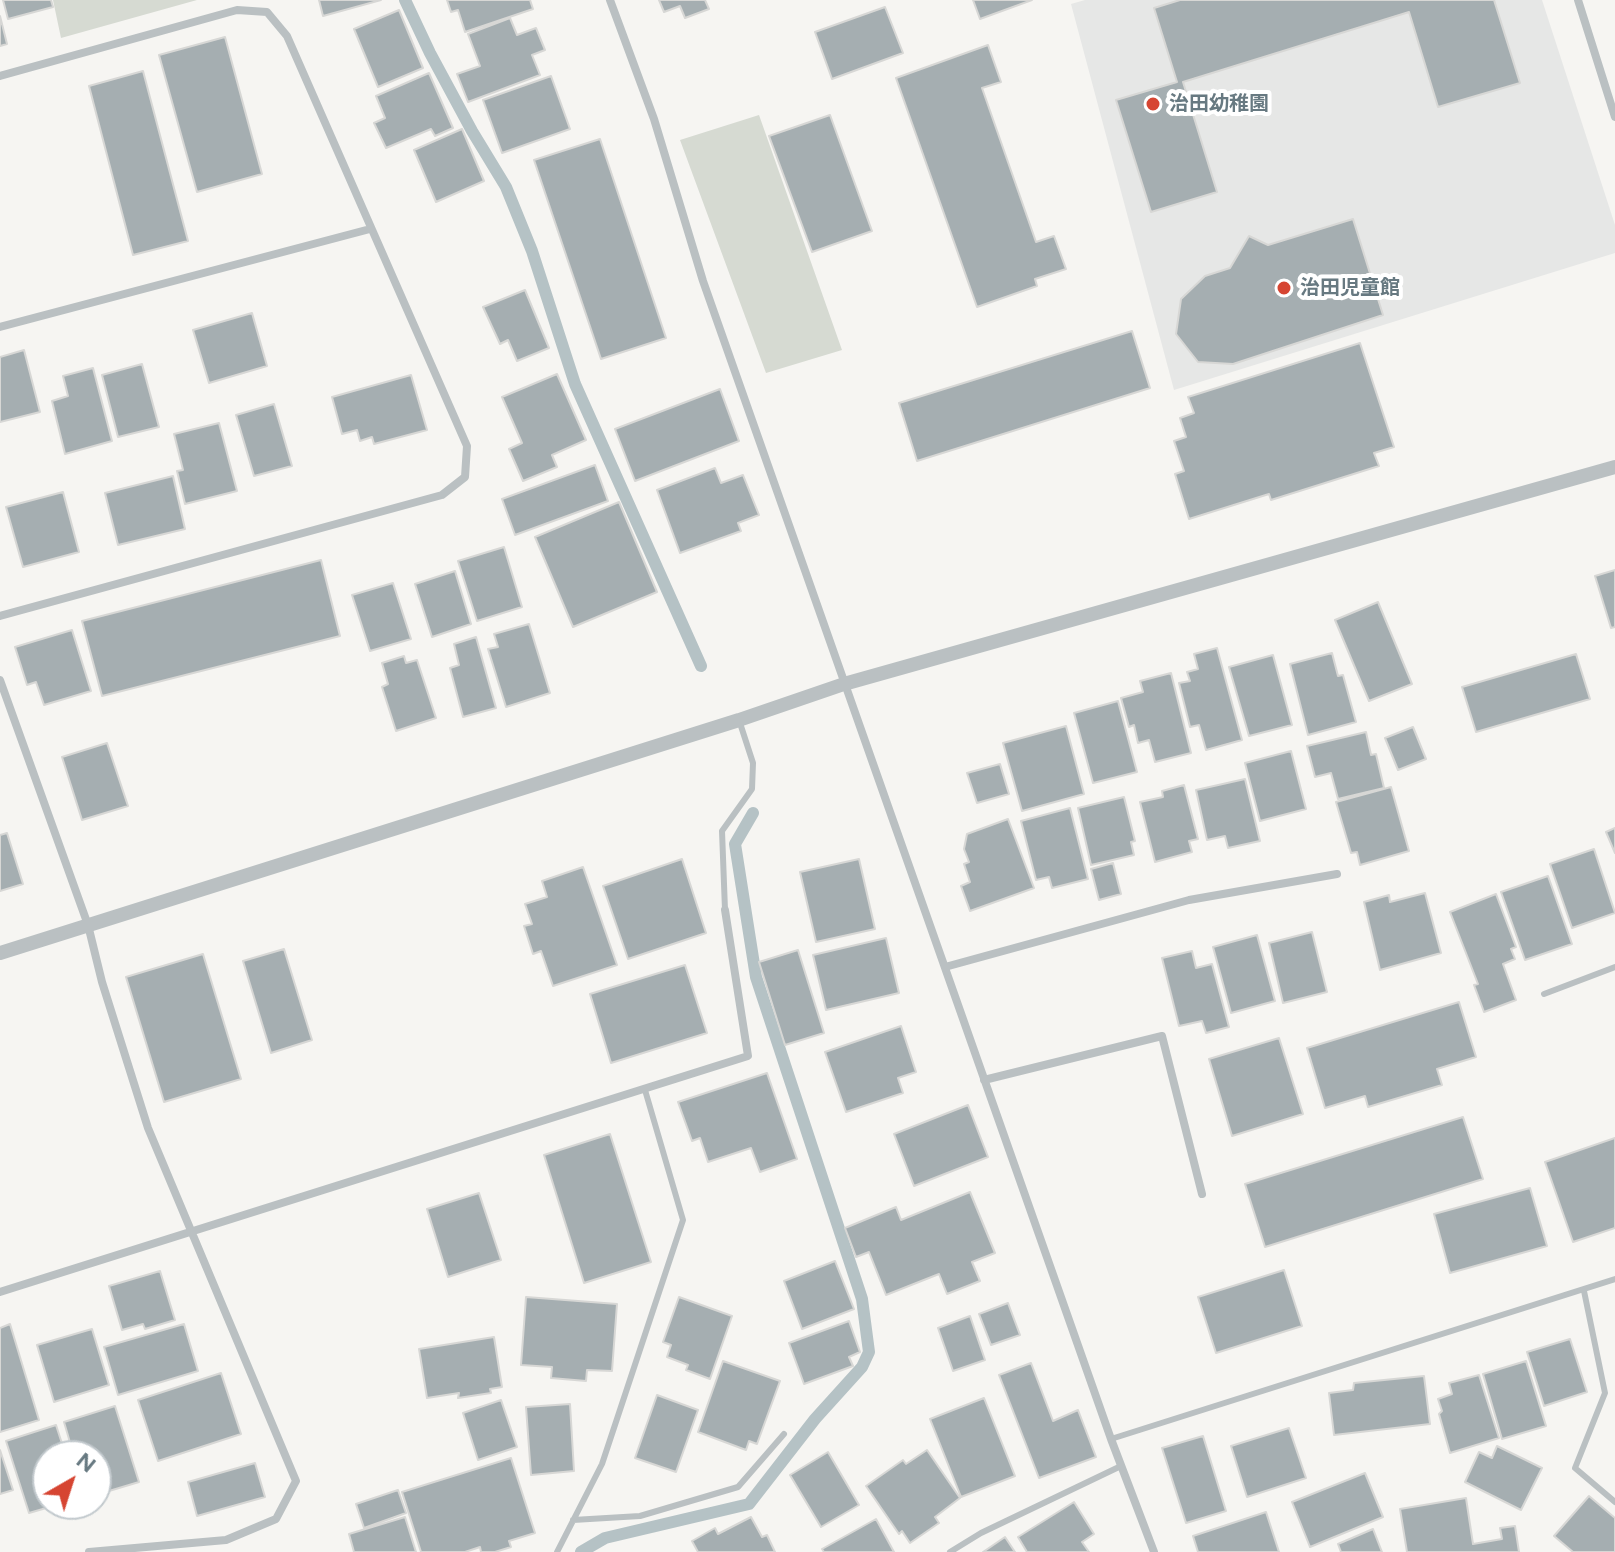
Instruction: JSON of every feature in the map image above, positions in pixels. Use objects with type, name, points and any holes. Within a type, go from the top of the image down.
[{"type":"street","points":[[610,0],[654,119],[703,281],[844,684],[1111,1439],[1154,1552]]},
{"type":"street","points":[[1578,0],[1615,117]]},
{"type":"street","points":[[0,76],[237,10],[267,12],[287,36],[467,446],[465,477],[442,495],[0,616]]},
{"type":"street","points":[[0,327],[370,229]]},
{"type":"street","points":[[0,953],[739,720],[844,684],[1615,467]]},
{"type":"street","points":[[0,680],[88,925],[102,982],[148,1128],[296,1481],[276,1519],[226,1540],[89,1552]]},
{"type":"street","points":[[945,967],[1189,900],[1337,874]]},
{"type":"street","points":[[0,1292],[748,1056],[725,910]]},
{"type":"street","points":[[984,1080],[1162,1036],[1202,1194]]},
{"type":"lane","points":[[725,910],[722,831],[752,789],[753,763],[739,720]]},
{"type":"lane","points":[[1544,994],[1615,967]]},
{"type":"lane","points":[[557,1552],[602,1464],[683,1220],[645,1090]]},
{"type":"lane","points":[[1111,1439],[1615,1279]]},
{"type":"lane","points":[[1584,1291],[1605,1393],[1575,1468],[1615,1502]]},
{"type":"lane","points":[[573,1520],[640,1516],[738,1487],[784,1434]]},
{"type":"lane","points":[[950,1552],[981,1533],[1121,1466]]},
{"type":"shaded area","points":[[53,0],[197,0],[61,38]]},
{"type":"shaded area","points":[[1085,0],[1542,0],[1615,225],[1615,253],[1174,390],[1071,4]]},
{"type":"shaded area","points":[[759,115],[842,350],[766,373],[680,140]]},
{"type":"building","points":[[3,0],[51,0],[53,7],[8,19]]},
{"type":"building","points":[[319,0],[381,0],[323,16]]},
{"type":"building","points":[[447,0],[530,0],[533,9],[465,32],[458,10],[451,12]]},
{"type":"building","points":[[659,0],[705,0],[709,9],[685,18],[680,6],[664,12]]},
{"type":"building","points":[[973,0],[1032,0],[980,19]]},
{"type":"building","name":"治田幼稚園","points":[[1180,0],[1494,0],[1520,83],[1438,107],[1409,12],[1183,82],[1217,192],[1151,212],[1116,100],[1177,82],[1154,8]]},
{"type":"building","points":[[885,7],[903,53],[832,79],[815,32]]},
{"type":"building","points":[[399,10],[423,68],[378,87],[354,29]]},
{"type":"building","points":[[0,16],[7,44],[0,46]]},
{"type":"building","points":[[510,18],[517,35],[536,28],[545,50],[532,55],[540,75],[468,102],[457,74],[480,66],[468,34]]},
{"type":"building","points":[[225,37],[262,174],[197,192],[159,55]]},
{"type":"building","points":[[988,45],[1001,82],[982,88],[1036,242],[1054,236],[1066,269],[1035,279],[1037,286],[977,307],[896,78]]},
{"type":"building","points":[[143,71],[188,241],[133,255],[89,86]]},
{"type":"building","points":[[429,73],[453,128],[435,136],[431,129],[386,148],[374,123],[385,118],[376,96]]},
{"type":"building","points":[[551,76],[570,129],[502,153],[483,100]]},
{"type":"building","points":[[830,115],[872,231],[812,252],[769,136]]},
{"type":"building","points":[[462,129],[484,181],[436,202],[414,150]]},
{"type":"building","points":[[600,139],[666,338],[601,359],[534,160]]},
{"type":"building","name":"治田児童館","points":[[1353,219],[1383,315],[1233,364],[1198,362],[1176,334],[1181,299],[1205,276],[1230,268],[1249,236],[1268,245]]},
{"type":"building","points":[[525,290],[549,348],[517,361],[508,340],[500,344],[483,307]]},
{"type":"building","points":[[252,313],[267,366],[209,383],[193,330]]},
{"type":"building","points":[[1132,331],[1150,388],[917,461],[899,403]]},
{"type":"building","points":[[1360,343],[1394,447],[1374,453],[1379,466],[1271,500],[1269,494],[1189,519],[1175,474],[1184,471],[1174,441],[1186,437],[1180,418],[1194,413],[1188,397]]},
{"type":"building","points":[[24,350],[40,412],[0,422],[0,357]]},
{"type":"building","points":[[142,364],[159,427],[118,437],[102,375]]},
{"type":"building","points":[[93,368],[112,441],[65,454],[52,401],[68,396],[63,376]]},
{"type":"building","points":[[557,374],[586,440],[552,455],[557,467],[523,481],[509,449],[522,443],[502,397]]},
{"type":"building","points":[[411,375],[427,430],[374,444],[372,437],[360,441],[357,430],[342,434],[332,397]]},
{"type":"building","points":[[720,389],[739,441],[635,481],[615,429]]},
{"type":"building","points":[[274,404],[292,466],[254,476],[236,415]]},
{"type":"building","points":[[219,423],[237,491],[185,504],[177,471],[183,470],[174,434]]},
{"type":"building","points":[[595,465],[608,501],[515,535],[502,499]]},
{"type":"building","points":[[715,468],[721,483],[743,475],[759,515],[738,523],[741,531],[680,553],[657,490]]},
{"type":"building","points":[[173,476],[185,529],[118,545],[105,493]]},
{"type":"building","points":[[63,492],[79,552],[23,567],[6,507]]},
{"type":"building","points":[[619,502],[657,592],[573,627],[535,537]]},
{"type":"building","points":[[504,547],[522,607],[477,621],[458,561]]},
{"type":"building","points":[[321,560],[340,636],[102,696],[82,621]]},
{"type":"building","points":[[1615,570],[1615,627],[1611,628],[1595,576]]},
{"type":"building","points":[[455,571],[471,624],[432,637],[415,584]]},
{"type":"building","points":[[393,583],[411,639],[370,651],[352,595]]},
{"type":"building","points":[[1378,602],[1412,684],[1369,701],[1335,620]]},
{"type":"building","points":[[529,624],[550,693],[506,707],[488,649],[498,647],[494,634]]},
{"type":"building","points":[[72,630],[91,691],[44,705],[36,682],[27,685],[15,647]]},
{"type":"building","points":[[476,637],[496,708],[463,717],[450,668],[459,665],[454,644]]},
{"type":"building","points":[[1217,648],[1242,740],[1206,750],[1199,725],[1190,727],[1179,683],[1190,681],[1187,672],[1198,669],[1194,654]]},
{"type":"building","points":[[1332,653],[1338,676],[1343,675],[1356,722],[1308,735],[1290,664]]},
{"type":"building","points":[[1576,654],[1590,699],[1476,732],[1462,687]]},
{"type":"building","points":[[1273,655],[1292,725],[1249,736],[1229,667]]},
{"type":"building","points":[[404,656],[406,663],[417,660],[436,718],[396,731],[382,687],[388,684],[382,663]]},
{"type":"building","points":[[1171,673],[1191,753],[1155,762],[1149,740],[1138,743],[1134,725],[1129,727],[1121,698],[1143,692],[1140,681]]},
{"type":"building","points":[[1118,701],[1137,772],[1093,783],[1074,713]]},
{"type":"building","points":[[1066,726],[1084,794],[1022,811],[1003,743]]},
{"type":"building","points":[[1413,727],[1426,759],[1398,770],[1385,738]]},
{"type":"building","points":[[1366,732],[1371,755],[1376,754],[1384,788],[1338,799],[1331,773],[1315,777],[1307,746]]},
{"type":"building","points":[[107,743],[128,806],[82,820],[62,757]]},
{"type":"building","points":[[1291,751],[1306,809],[1260,821],[1245,763]]},
{"type":"building","points":[[1000,764],[1009,794],[977,803],[967,773]]},
{"type":"building","points":[[1245,779],[1260,841],[1228,848],[1225,836],[1207,840],[1196,790]]},
{"type":"building","points":[[1184,785],[1198,839],[1189,841],[1192,852],[1155,862],[1140,802],[1163,797],[1162,791]]},
{"type":"building","points":[[1391,787],[1409,851],[1360,865],[1357,852],[1351,853],[1336,802]]},
{"type":"building","points":[[1124,797],[1135,841],[1131,842],[1134,855],[1091,865],[1078,808]]},
{"type":"building","points":[[1070,808],[1088,879],[1052,888],[1049,877],[1036,880],[1021,821]]},
{"type":"building","points":[[1008,819],[1034,888],[970,911],[961,886],[970,882],[964,864],[969,862],[964,849],[967,834]]},
{"type":"building","points":[[1615,828],[1615,853],[1606,832]]},
{"type":"building","points":[[7,833],[23,884],[0,891],[0,835]]},
{"type":"building","points":[[1594,849],[1615,913],[1572,928],[1550,864]]},
{"type":"building","points":[[682,859],[706,933],[628,959],[603,886]]},
{"type":"building","points":[[859,859],[875,929],[816,942],[800,872]]},
{"type":"building","points":[[1113,863],[1121,894],[1099,900],[1091,869]]},
{"type":"building","points":[[583,867],[617,965],[553,986],[541,951],[533,954],[524,926],[532,924],[525,904],[547,897],[542,881]]},
{"type":"building","points":[[1548,876],[1572,944],[1525,960],[1501,892]]},
{"type":"building","points":[[1425,893],[1441,953],[1380,970],[1364,902],[1389,895],[1390,902]]},
{"type":"building","points":[[1496,894],[1516,947],[1511,949],[1515,959],[1503,964],[1516,1000],[1484,1012],[1474,985],[1478,984],[1450,912]]},
{"type":"building","points":[[1312,932],[1327,992],[1283,1003],[1269,943]]},
{"type":"building","points":[[1257,935],[1275,1001],[1231,1013],[1213,947]]},
{"type":"building","points":[[886,938],[899,993],[826,1010],[813,955]]},
{"type":"building","points":[[284,949],[312,1040],[271,1053],[243,961]]},
{"type":"building","points":[[798,950],[824,1033],[785,1045],[759,962]]},
{"type":"building","points":[[1192,951],[1196,968],[1212,964],[1229,1027],[1206,1033],[1202,1021],[1179,1026],[1162,958]]},
{"type":"building","points":[[203,954],[241,1079],[164,1102],[126,977]]},
{"type":"building","points":[[685,965],[707,1033],[611,1063],[590,994]]},
{"type":"building","points":[[1459,1002],[1476,1057],[1437,1069],[1442,1085],[1368,1107],[1365,1096],[1325,1108],[1307,1048]]},
{"type":"building","points":[[901,1026],[916,1072],[898,1078],[903,1093],[846,1112],[825,1052]]},
{"type":"building","points":[[1279,1038],[1303,1114],[1232,1136],[1209,1059]]},
{"type":"building","points":[[767,1073],[797,1159],[760,1172],[751,1148],[708,1162],[700,1138],[692,1141],[678,1102]]},
{"type":"building","points":[[968,1105],[988,1157],[914,1186],[894,1134]]},
{"type":"building","points":[[1463,1117],[1483,1179],[1265,1247],[1245,1184]]},
{"type":"building","points":[[610,1134],[651,1262],[584,1283],[544,1155]]},
{"type":"building","points":[[1615,1138],[1615,1228],[1573,1242],[1545,1162]]},
{"type":"building","points":[[1530,1188],[1547,1246],[1450,1273],[1434,1214]]},
{"type":"building","points":[[970,1192],[995,1253],[972,1262],[980,1281],[947,1294],[939,1274],[886,1295],[869,1252],[856,1257],[845,1228],[896,1207],[901,1220]]},
{"type":"building","points":[[479,1193],[501,1260],[448,1277],[427,1209]]},
{"type":"building","points":[[835,1261],[854,1309],[802,1329],[784,1281]]},
{"type":"building","points":[[1284,1270],[1302,1326],[1216,1353],[1198,1297]]},
{"type":"building","points":[[160,1271],[175,1320],[145,1329],[143,1324],[122,1330],[109,1286]]},
{"type":"building","points":[[526,1297],[617,1304],[612,1371],[587,1370],[586,1381],[551,1378],[552,1367],[521,1365]]},
{"type":"building","points":[[679,1297],[732,1316],[710,1379],[686,1370],[688,1365],[667,1357],[671,1345],[663,1342]]},
{"type":"building","points":[[1008,1303],[1020,1335],[991,1345],[979,1314]]},
{"type":"building","points":[[970,1316],[985,1360],[953,1371],[938,1328]]},
{"type":"building","points":[[849,1321],[860,1352],[849,1357],[853,1366],[804,1384],[789,1343]]},
{"type":"building","points":[[10,1324],[39,1420],[0,1432],[0,1328]]},
{"type":"building","points":[[184,1324],[198,1371],[118,1395],[104,1347]]},
{"type":"building","points":[[92,1329],[109,1385],[54,1402],[37,1345]]},
{"type":"building","points":[[494,1337],[502,1387],[490,1389],[491,1393],[458,1398],[459,1393],[427,1398],[419,1349]]},
{"type":"building","points":[[1570,1339],[1587,1392],[1544,1406],[1527,1352]]},
{"type":"building","points":[[723,1361],[780,1381],[757,1444],[749,1441],[746,1450],[698,1432]]},
{"type":"building","points":[[1526,1361],[1546,1426],[1502,1439],[1483,1374]]},
{"type":"building","points":[[1031,1363],[1053,1421],[1078,1410],[1096,1457],[1039,1478],[999,1375]]},
{"type":"building","points":[[221,1373],[241,1434],[158,1461],[138,1400]]},
{"type":"building","points":[[1479,1375],[1499,1438],[1450,1453],[1438,1399],[1452,1394],[1449,1383]]},
{"type":"building","points":[[1424,1376],[1430,1424],[1334,1435],[1329,1393],[1353,1390],[1354,1383]]},
{"type":"building","points":[[657,1395],[698,1410],[676,1472],[635,1458]]},
{"type":"building","points":[[984,1398],[1015,1476],[961,1497],[930,1419]]},
{"type":"building","points":[[501,1400],[517,1447],[478,1460],[463,1413]]},
{"type":"building","points":[[570,1404],[574,1471],[531,1475],[526,1407]]},
{"type":"building","points":[[115,1406],[139,1482],[112,1490],[112,1440],[69,1440],[64,1422]]},
{"type":"building","points":[[56,1425],[61,1440],[32,1440],[32,1512],[29,1513],[6,1441]]},
{"type":"building","points":[[1289,1428],[1306,1478],[1247,1497],[1231,1446]]},
{"type":"building","points":[[1203,1436],[1226,1511],[1186,1523],[1162,1448]]},
{"type":"building","points":[[1497,1446],[1542,1468],[1521,1510],[1465,1482],[1479,1452],[1492,1458]]},
{"type":"building","points":[[0,1450],[13,1490],[0,1494]]},
{"type":"building","points":[[927,1450],[960,1498],[935,1517],[939,1523],[910,1543],[902,1531],[899,1534],[866,1486],[903,1460],[906,1464]]},
{"type":"building","points":[[828,1452],[859,1505],[821,1527],[790,1475]]},
{"type":"building","points":[[511,1458],[535,1533],[509,1541],[511,1547],[495,1552],[481,1552],[480,1547],[465,1552],[421,1552],[402,1492]]},
{"type":"building","points":[[255,1463],[265,1497],[197,1516],[188,1482]]},
{"type":"building","points":[[1365,1473],[1383,1517],[1310,1547],[1292,1502]]},
{"type":"building","points":[[398,1490],[406,1513],[364,1528],[356,1504]]},
{"type":"building","points":[[1589,1496],[1615,1518],[1615,1552],[1573,1552],[1554,1536]]},
{"type":"building","points":[[1466,1498],[1473,1544],[1502,1539],[1500,1528],[1515,1526],[1519,1552],[1407,1552],[1400,1509]]},
{"type":"building","points":[[1074,1502],[1094,1534],[1082,1542],[1089,1552],[1027,1552],[1018,1537]]},
{"type":"building","points":[[1266,1512],[1279,1552],[1198,1552],[1193,1536]]},
{"type":"building","points":[[405,1517],[416,1552],[354,1552],[349,1534]]},
{"type":"building","points":[[751,1517],[762,1537],[767,1535],[775,1552],[698,1552],[692,1541],[715,1528],[718,1534]]},
{"type":"building","points":[[876,1519],[894,1552],[824,1552],[822,1549]]},
{"type":"building","points":[[1373,1529],[1382,1552],[1341,1552],[1338,1544]]},
{"type":"building","points":[[1005,1537],[1015,1552],[983,1552]]},
{"type":"waterway","points":[[405,0],[472,131],[506,187],[532,251],[575,384],[701,666]]},
{"type":"waterway","points":[[581,1552],[605,1538],[749,1504],[815,1419],[862,1367],[869,1352],[862,1299],[756,977],[735,844],[753,813]]},
{"type":"place","name":"治田幼稚園","points":[[1153,104]]},
{"type":"place","name":"治田児童館","points":[[1284,288]]}]
